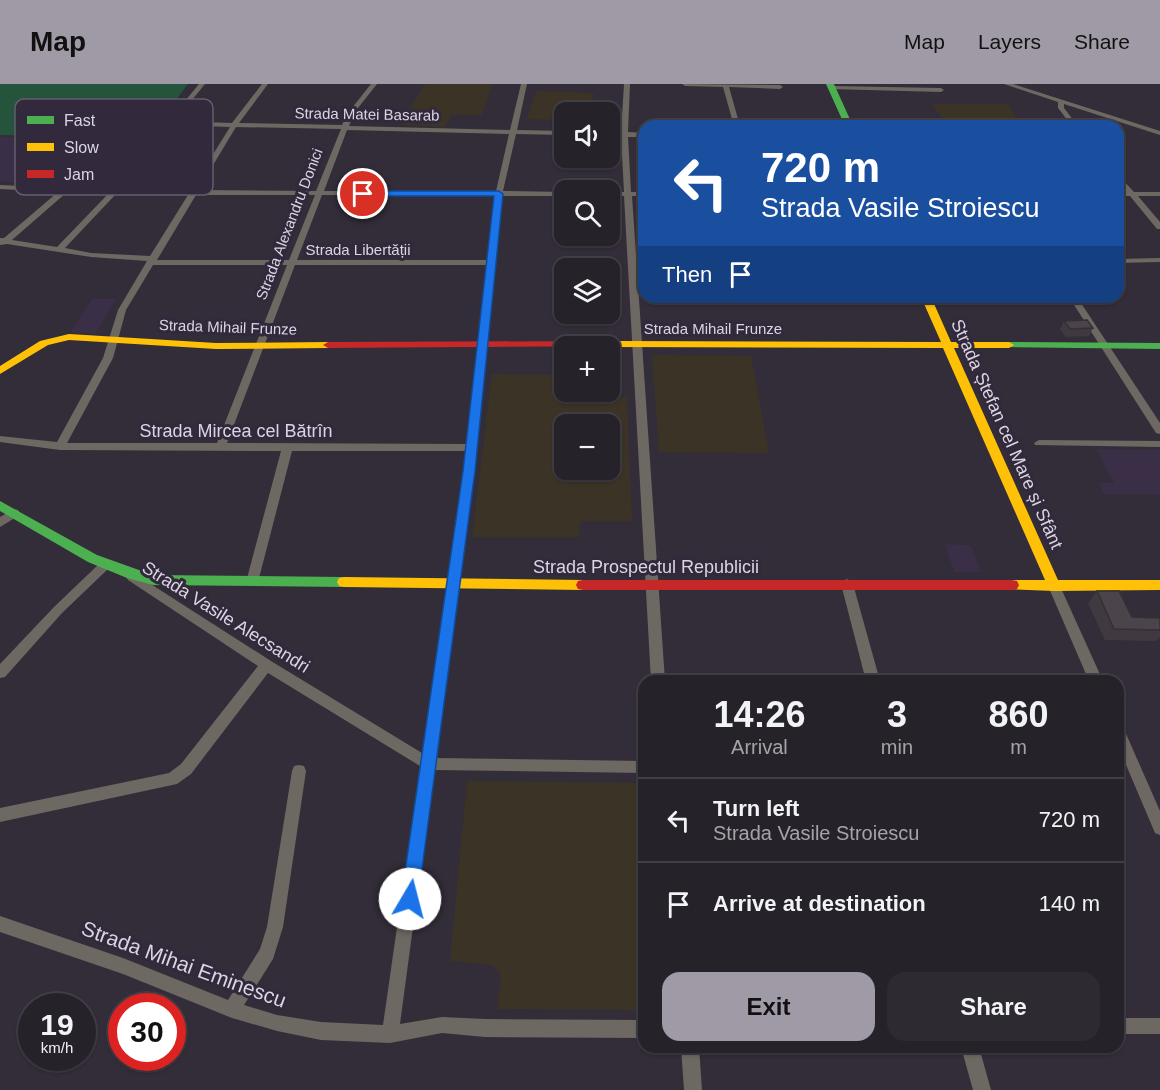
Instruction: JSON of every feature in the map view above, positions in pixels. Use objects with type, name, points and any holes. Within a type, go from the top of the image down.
[{"type":"main road","points":[[831,86],[846,120]]},
{"type":"main road","name":"Strada Ștefan cel Mare și Sfânt","points":[[929,303],[1054,586]]},
{"type":"main road","name":"Strada Mihail Frunze","points":[[0,371],[51,340],[69,337],[259,346],[484,343],[1160,346]]},
{"type":"main road","name":"Strada Vasile Alecsandri","points":[[0,505],[104,566],[132,577]]},
{"type":"main road","name":"Strada Prospectul Republicii","points":[[132,577],[167,581],[652,586],[1160,585]]},
{"type":"street","points":[[190,99],[202,84]]},
{"type":"street","points":[[213,161],[234,125],[265,84]]},
{"type":"street","name":"Strada Alexandru Donici","points":[[220,448],[345,127],[351,113],[375,84]]},
{"type":"street","points":[[390,1034],[472,448],[499,194],[524,84]]},
{"type":"street","points":[[627,84],[624,134],[627,194],[658,675]]},
{"type":"street","points":[[685,84],[780,87]]},
{"type":"street","points":[[1007,84],[1118,120]]},
{"type":"street","points":[[725,85],[735,120]]},
{"type":"street","points":[[831,86],[938,87]]},
{"type":"street","points":[[1061,102],[1061,108],[1070,120]]},
{"type":"street","points":[[1124,122],[1160,133]]},
{"type":"street","name":"Strada Matei Basarab","points":[[213,124],[554,133]]},
{"type":"street","points":[[620,134],[638,135]]},
{"type":"street","points":[[1124,184],[1160,227]]},
{"type":"street","points":[[0,187],[15,188]]},
{"type":"street","points":[[213,192],[554,194]]},
{"type":"street","points":[[620,194],[638,194]]},
{"type":"street","points":[[1124,194],[1160,194]]},
{"type":"street","points":[[2,242],[59,195]]},
{"type":"street","points":[[59,250],[112,195]]},
{"type":"street","points":[[60,446],[108,358],[115,338],[117,321],[193,195]]},
{"type":"street","name":"Strada Libertății","points":[[2,242],[153,261],[293,264],[305,261],[492,262]]},
{"type":"street","points":[[1124,261],[1160,260]]},
{"type":"street","points":[[1077,303],[1160,431]]},
{"type":"street","name":"Strada Mircea cel Bătrîn","points":[[0,439],[60,446],[472,448]]},
{"type":"street","points":[[1039,443],[1160,444]]},
{"type":"street","points":[[252,582],[287,448]]},
{"type":"street","points":[[0,523],[14,513]]},
{"type":"street","points":[[0,673],[58,610],[104,566]]},
{"type":"street","name":"Strada Vasile Alecsandri","points":[[132,577],[266,665],[429,764]]},
{"type":"street","points":[[847,584],[871,675]]},
{"type":"street","points":[[1054,586],[1093,675]]},
{"type":"street","points":[[0,815],[172,779],[186,769],[266,665]]},
{"type":"street","points":[[1124,744],[1160,828]]},
{"type":"street","points":[[429,764],[638,767]]},
{"type":"street","points":[[232,1010],[267,953],[275,927],[298,771]]},
{"type":"street","name":"Strada Mihai Eminescu","points":[[0,924],[123,966],[232,1010],[277,1023],[321,1031],[390,1034],[442,1025],[485,1028],[638,1029]]},
{"type":"street","points":[[1124,1026],[1160,1026]]},
{"type":"street","points":[[690,1053],[693,1090]]},
{"type":"street","points":[[972,1053],[982,1090]]},
{"type":"shaded area","points":[[425,84],[492,84],[482,115],[452,115],[445,127],[400,125]]},
{"type":"shaded area","points":[[536,91],[594,93],[593,102],[554,102],[554,120],[527,119]]},
{"type":"shaded area","points":[[933,104],[1008,104],[1019,120],[942,120]]},
{"type":"shaded area","points":[[0,136],[15,138],[15,183],[0,181]]},
{"type":"shaded area","points":[[92,299],[116,299],[96,333],[70,333]]},
{"type":"shaded area","points":[[652,355],[751,356],[769,453],[659,452]]},
{"type":"shaded area","points":[[492,374],[554,375],[554,402],[620,402],[620,397],[627,397],[632,521],[580,521],[579,537],[472,537]]},
{"type":"shaded area","points":[[1096,449],[1160,450],[1160,494],[1104,494],[1099,483],[1114,483]]},
{"type":"shaded area","points":[[945,544],[971,545],[981,572],[954,572]]},
{"type":"shaded area","points":[[467,781],[638,783],[638,1010],[497,1009],[501,975],[493,965],[450,961]]},
{"type":"green space","points":[[0,84],[188,84],[177,99],[15,99],[15,135],[0,135]]},
{"type":"building","points":[[1087,320],[1093,328],[1070,329],[1064,321]]},
{"type":"building","points":[[1097,591],[1119,591],[1132,617],[1160,618],[1160,630],[1114,629]]},
{"type":"traffic: fast","points":[[830,84],[846,120]]},
{"type":"traffic: fast","points":[[1009,345],[1160,346]]},
{"type":"traffic: fast","points":[[0,505],[92,559],[132,575],[153,580],[344,582]]},
{"type":"traffic: slow","points":[[929,303],[1054,586]]},
{"type":"traffic: slow","points":[[0,371],[44,343],[69,337],[216,346],[328,345]]},
{"type":"traffic: slow","points":[[620,344],[1009,345]]},
{"type":"traffic: slow","points":[[344,582],[583,585]]},
{"type":"traffic: slow","points":[[1012,585],[1160,585]]},
{"type":"traffic: jam","points":[[328,345],[554,344]]},
{"type":"traffic: jam","points":[[583,585],[1012,585]]},
{"type":"route","points":[[363,194],[499,194],[469,471],[410,899]]}]
